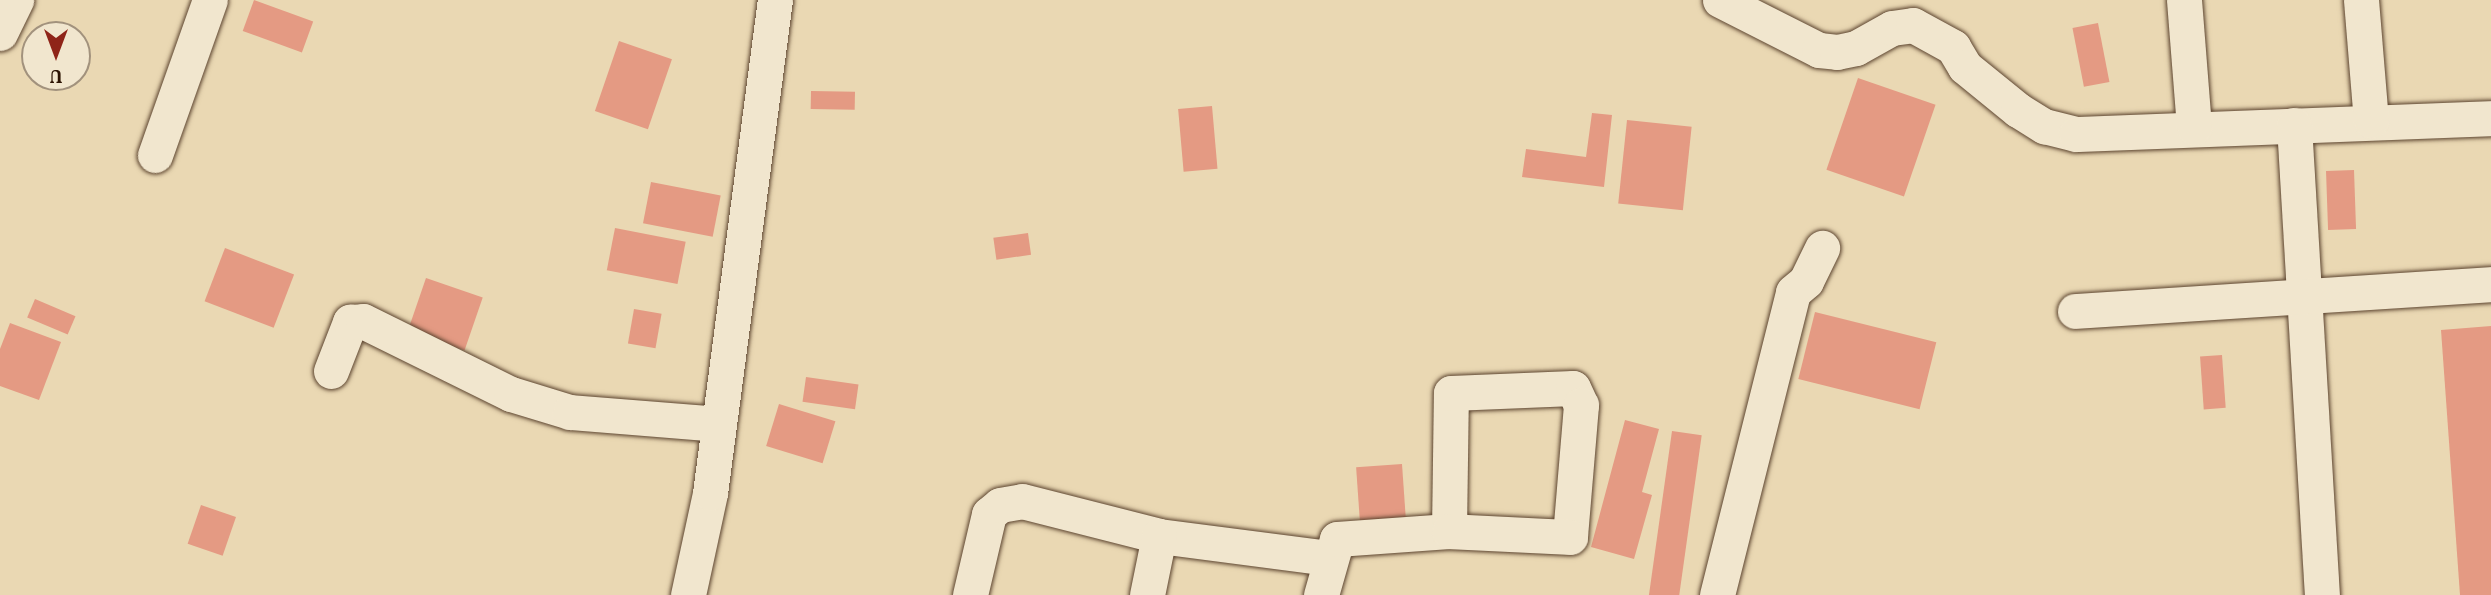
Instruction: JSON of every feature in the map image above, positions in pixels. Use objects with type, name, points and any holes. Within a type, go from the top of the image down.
[{"type":"street","points":[[0,33],[16,0]]},
{"type":"street","points":[[155,155],[210,0]]},
{"type":"street","points":[[688,595],[718,424],[775,0]]},
{"type":"street","points":[[1720,0],[1819,50],[1837,52],[1856,48],[1892,28],[1913,24],[1952,47],[1965,67],[2044,126],[2076,134],[2491,118]]},
{"type":"street","points":[[2184,0],[2193,128]]},
{"type":"street","points":[[2361,0],[2371,121]]},
{"type":"street","points":[[2294,125],[2301,297],[2322,595]]},
{"type":"street","points":[[1717,595],[1794,292],[1806,281],[1822,248]]},
{"type":"street","points":[[2076,311],[2491,284]]},
{"type":"street","points":[[331,371],[350,322],[363,321],[511,394],[570,412],[718,424]]},
{"type":"street","points":[[1321,595],[1328,558],[1337,539],[1448,531],[1570,537],[1581,405],[1573,388],[1451,393],[1448,531]]},
{"type":"street","points":[[970,595],[984,525],[1000,505],[1022,501],[1159,536],[1328,558]]},
{"type":"street","points":[[1147,595],[1159,536]]},
{"type":"building","points":[[254,0],[313,22],[302,53],[243,31]]},
{"type":"building","points":[[2098,23],[2109,82],[2084,87],[2072,28]]},
{"type":"building","points":[[619,41],[672,59],[648,129],[595,111]]},
{"type":"building","points":[[1858,78],[1936,105],[1904,196],[1826,170]]},
{"type":"building","points":[[811,91],[855,92],[855,110],[811,109]]},
{"type":"building","points":[[1212,106],[1217,169],[1184,172],[1178,109]]},
{"type":"building","points":[[1592,113],[1612,115],[1604,187],[1522,177],[1526,149],[1586,157]]},
{"type":"building","points":[[1627,120],[1692,127],[1683,210],[1618,204]]},
{"type":"building","points":[[2354,170],[2356,229],[2328,230],[2326,171]]},
{"type":"building","points":[[651,182],[721,196],[713,237],[643,223]]},
{"type":"building","points":[[615,228],[686,242],[677,284],[607,270]]},
{"type":"building","points":[[1028,233],[1031,255],[996,260],[993,238]]},
{"type":"building","points":[[225,248],[294,275],[274,328],[205,301]]},
{"type":"building","points":[[426,278],[483,298],[464,350],[408,331]]},
{"type":"building","points":[[35,299],[76,316],[68,335],[27,317]]},
{"type":"building","points":[[634,309],[662,314],[655,348],[628,343]]},
{"type":"building","points":[[1815,312],[1936,342],[1920,409],[1798,379]]},
{"type":"building","points":[[10,323],[61,342],[39,400],[0,386],[0,349]]},
{"type":"building","points":[[2491,326],[2491,595],[2460,595],[2441,330]]},
{"type":"building","points":[[2222,355],[2226,408],[2204,409],[2200,357]]},
{"type":"building","points":[[806,377],[858,384],[855,409],[803,402]]},
{"type":"building","points":[[779,404],[835,421],[823,463],[766,446]]},
{"type":"building","points":[[1625,420],[1659,429],[1642,492],[1652,495],[1634,559],[1591,547]]},
{"type":"building","points":[[1672,431],[1702,435],[1679,595],[1649,595]]},
{"type":"building","points":[[1402,464],[1406,522],[1360,525],[1356,467]]},
{"type":"building","points":[[201,505],[236,517],[223,556],[188,544]]}]
